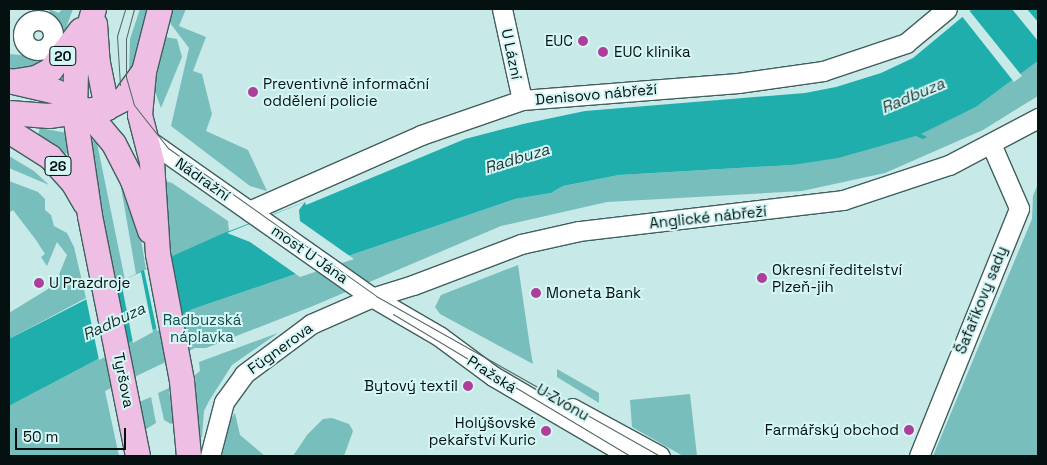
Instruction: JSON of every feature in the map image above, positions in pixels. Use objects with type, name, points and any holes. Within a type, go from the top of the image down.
[{"type":"main road","name":"20","points":[[13,81],[36,78],[58,64],[94,9]]},
{"type":"main road","points":[[84,113],[98,63],[94,9]]},
{"type":"main road","points":[[84,113],[76,72],[94,9]]},
{"type":"main road","points":[[160,9],[144,72],[140,114],[144,137],[152,162],[159,258],[182,381],[189,456]]},
{"type":"main road","points":[[9,113],[49,116],[84,113],[124,99],[144,72]]},
{"type":"main road","points":[[13,81],[57,92],[84,113],[114,144],[134,181],[159,258]]},
{"type":"main road","points":[[84,113],[144,137]]},
{"type":"main road","name":"Tyršova","points":[[84,113],[90,216],[130,406],[138,456]]},
{"type":"main road","name":"Tyršova","points":[[9,131],[50,157],[74,184],[90,216]]},
{"type":"main road","points":[[114,144],[152,162]]},
{"type":"street","name":"U Lázní","points":[[502,9],[522,100]]},
{"type":"street","name":"Denisovo nábřeží","points":[[256,216],[429,132],[522,100],[738,83],[837,68],[906,42],[947,9]]},
{"type":"street","points":[[34,14],[50,26],[52,41],[39,50],[16,44],[25,26],[34,14]]},
{"type":"street","name":"Anglické nábřeží","points":[[365,292],[413,285],[521,244],[579,231],[843,200],[904,182],[991,144],[1038,118]]},
{"type":"street","name":"Nádražní","points":[[144,137],[256,216]]},
{"type":"street","name":"Šafaříkovy sady","points":[[919,456],[1019,208],[991,144]]},
{"type":"street","points":[[152,162],[186,168]]},
{"type":"street","name":"most U Jána","points":[[256,216],[365,292]]},
{"type":"street","name":"Fügnerova","points":[[210,456],[224,402],[233,388],[269,352],[365,292]]},
{"type":"street","name":"Pražská","points":[[365,292],[439,336],[493,376],[630,456]]},
{"type":"street","name":"U Zvonu","points":[[439,336],[499,365],[660,456]]},
{"type":"green space","points":[[49,9],[59,13],[62,9],[73,9],[59,47],[40,66],[9,72],[9,54],[42,57],[51,53],[59,42]]},
{"type":"green space","points":[[140,9],[149,9],[137,69],[129,74],[130,39]]},
{"type":"green space","points":[[170,9],[186,9],[179,26],[206,37],[193,71],[202,74],[212,114],[206,131],[248,150],[267,191],[250,186],[171,126],[189,48],[167,19]]},
{"type":"green space","points":[[165,37],[177,39],[182,57],[161,108],[154,89]]},
{"type":"green space","name":"Radbuzská náplavka","points":[[1038,61],[1038,96],[983,130],[885,173],[802,191],[607,202],[501,226],[313,306],[206,348],[195,348],[105,391],[119,456],[9,456],[9,406],[193,309],[515,199],[551,193],[563,186],[619,175],[792,165],[916,136],[976,107]]},
{"type":"green space","points":[[40,128],[67,133],[68,153],[63,154],[38,135]]},
{"type":"green space","points":[[91,139],[97,143],[125,280],[114,285],[88,142]]},
{"type":"green space","points":[[9,156],[34,171],[49,185],[9,168]]},
{"type":"green space","points":[[118,170],[139,228],[146,269],[136,274]]},
{"type":"green space","points":[[9,181],[38,192],[45,199],[45,210],[51,215],[54,226],[67,233],[74,247],[86,298],[9,339],[9,313],[48,289],[58,277],[67,255],[57,242],[47,266],[41,257],[45,254],[36,240],[13,210],[9,213]]},
{"type":"green space","points":[[165,181],[172,183],[228,221],[229,232],[171,257]]},
{"type":"green space","points":[[1038,184],[1038,456],[933,456],[1032,219],[1033,196]]},
{"type":"green space","points":[[518,265],[533,364],[440,314],[435,307],[441,295]]},
{"type":"green space","points":[[278,333],[232,365],[204,411],[202,437],[199,437],[195,375],[200,371],[199,362]]},
{"type":"green space","points":[[557,369],[599,393],[599,403],[557,377]]},
{"type":"green space","points":[[169,388],[173,423],[171,424],[164,420],[158,393]]},
{"type":"green space","points":[[690,394],[697,456],[683,456],[632,427],[630,400]]},
{"type":"green space","points":[[151,397],[156,423],[143,431],[137,403]]},
{"type":"green space","points":[[235,413],[240,435],[265,456],[222,456],[230,420]]},
{"type":"green space","points":[[332,418],[349,424],[353,431],[344,456],[293,456],[307,435],[323,419]]},
{"type":"water","name":"Radbuza","points":[[972,9],[1038,9],[1038,61],[976,107],[921,134],[927,137],[923,139],[916,136],[838,158],[792,165],[619,175],[563,186],[551,193],[515,199],[193,309],[9,406],[9,339],[159,262],[224,233],[305,202],[306,205],[465,139],[523,124],[585,111],[805,93],[836,87],[881,73],[913,58]]},
{"type":"pier","points":[[968,9],[1022,76],[1014,82],[961,15]]},
{"type":"pier","points":[[1012,9],[1027,9],[1038,22],[1038,41]]},
{"type":"pier","points":[[305,202],[299,210],[300,221],[354,259],[300,277],[250,242],[227,233]]},
{"type":"pier","points":[[171,257],[183,317],[157,331],[144,270]]},
{"type":"pier","points":[[141,272],[153,332],[133,343],[121,281]]},
{"type":"pier","points":[[116,283],[129,345],[99,360],[86,298]]},
{"type":"tram line","points":[[120,85],[117,36],[125,9]]},
{"type":"tram line","points":[[134,9],[126,38],[126,77],[134,105],[168,148],[376,296],[660,456]]},
{"type":"tram line","points":[[393,314],[630,456]]},
{"type":"place","name":"EUC","points":[[583,41]]},
{"type":"place","name":"EUC klinika","points":[[603,52]]},
{"type":"place","name":"Preventivně informační oddělení policie","points":[[253,92]]},
{"type":"place","name":"Okresní ředitelství Plzeň-jih","points":[[762,278]]},
{"type":"place","name":"U Prazdroje","points":[[39,283]]},
{"type":"place","name":"Moneta Bank","points":[[536,293]]},
{"type":"place","name":"Bytový textil","points":[[468,386]]},
{"type":"place","name":"Farmářský obchod","points":[[909,430]]},
{"type":"place","name":"Holýšovské pekařství Kuric","points":[[546,431]]}]
